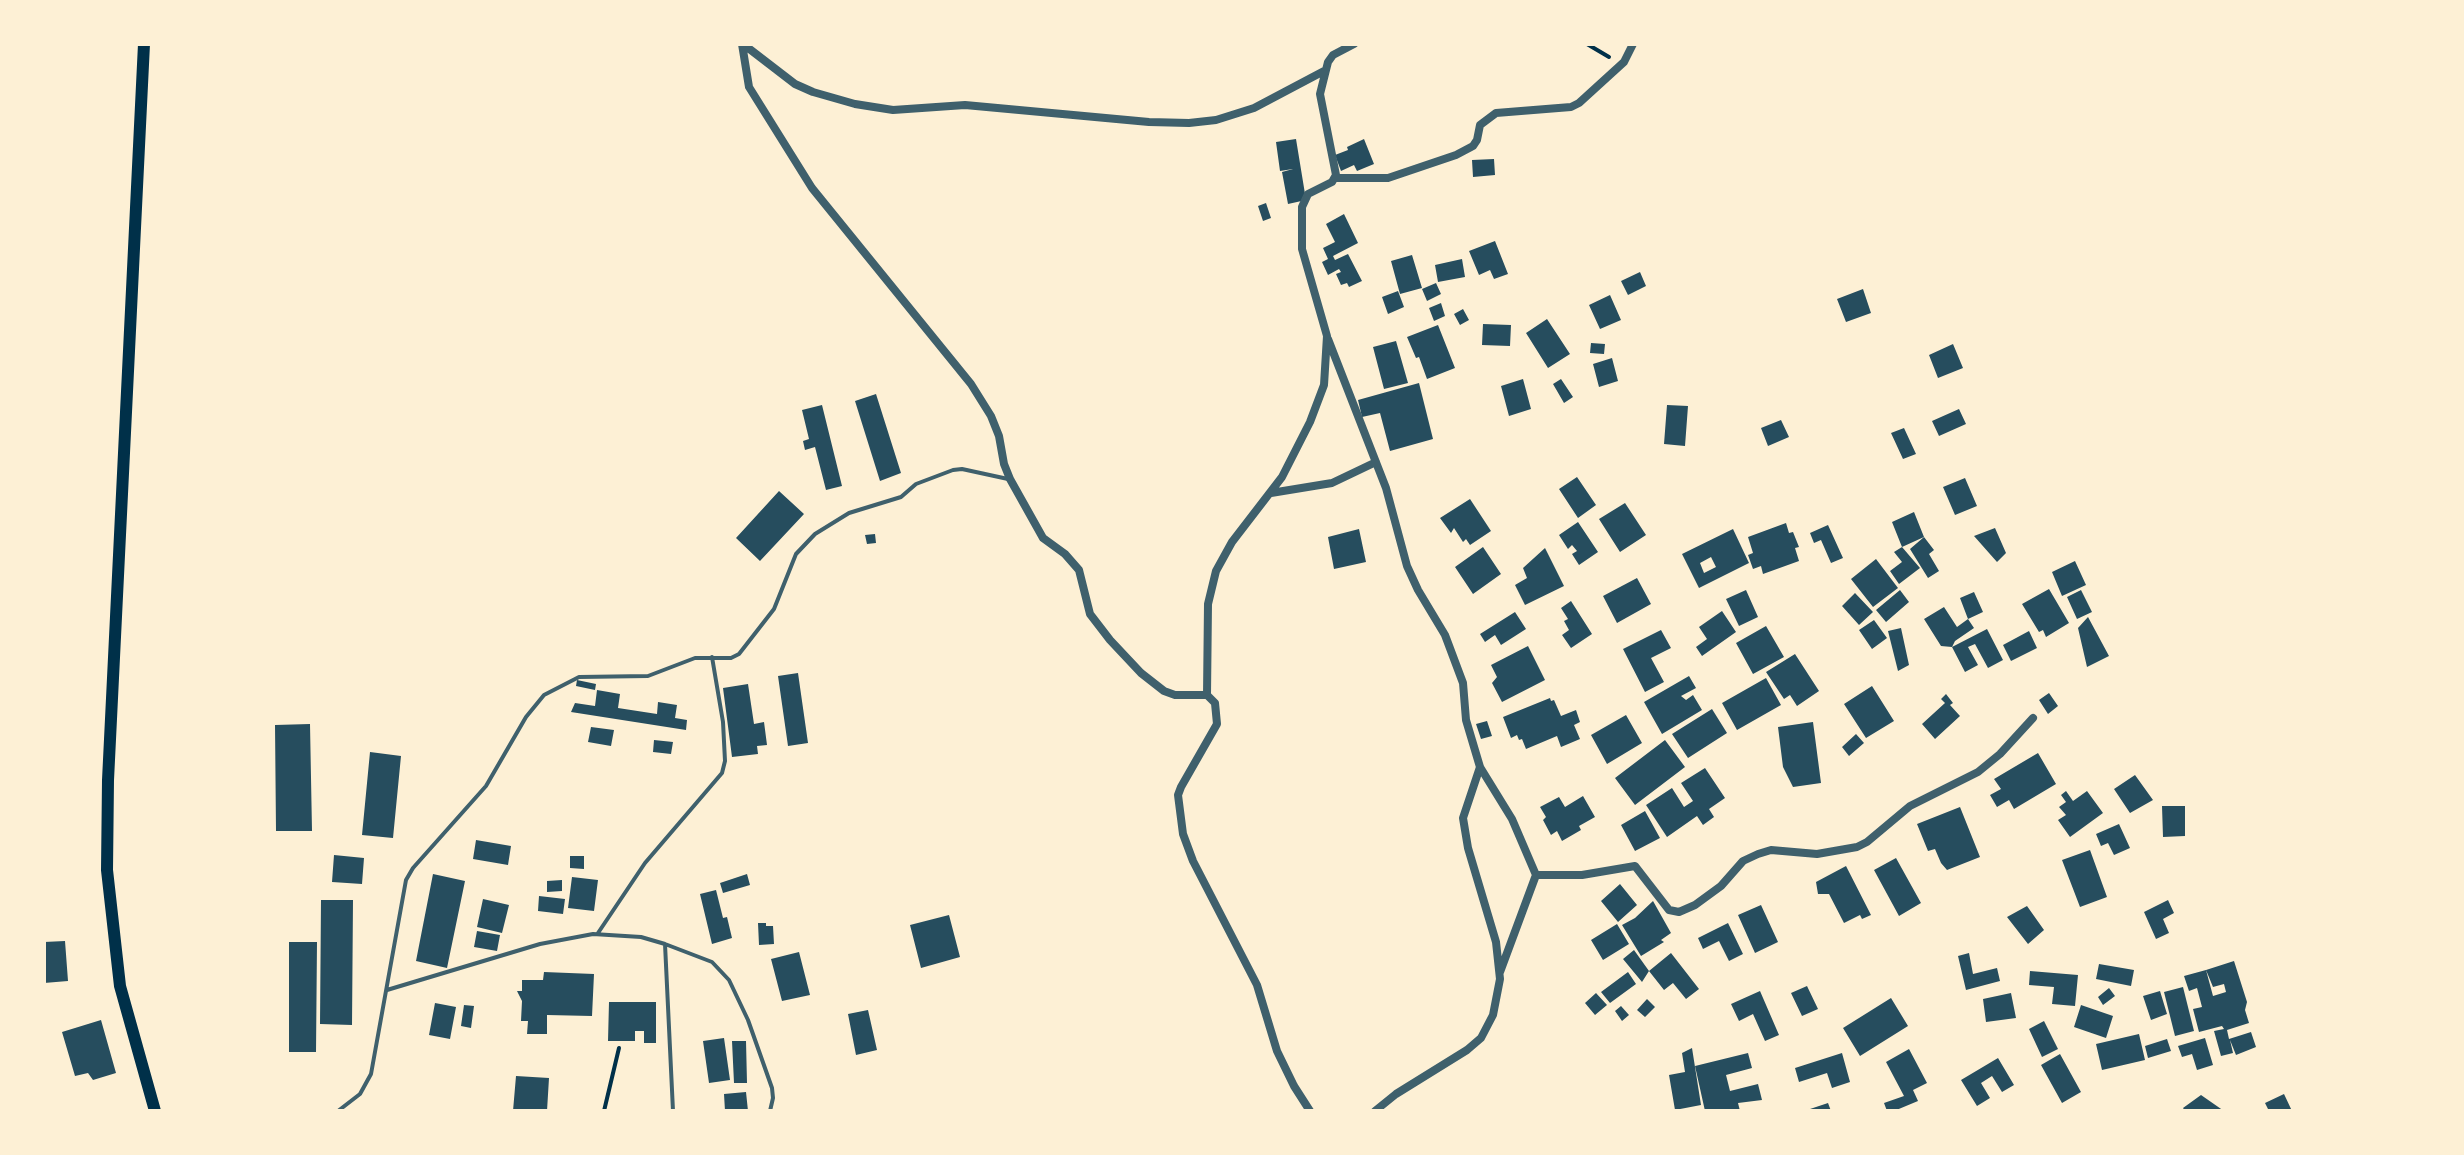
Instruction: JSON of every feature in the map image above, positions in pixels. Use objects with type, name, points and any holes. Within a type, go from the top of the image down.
[{"type":"main road","points":[[144,44],[108,780],[107,870],[120,986],[155,1111]]},
{"type":"street","points":[[742,44],[795,84],[855,104],[893,110],[965,105],[1149,122],[1216,120],[1254,108],[1324,71]]},
{"type":"street","points":[[742,44],[749,87],[812,188],[971,384],[991,416],[1010,479],[1043,538],[1075,563],[1090,614],[1141,673],[1164,691],[1175,695],[1207,695]]},
{"type":"street","points":[[1354,44],[1333,55],[1324,71],[1320,102],[1335,178],[1308,194],[1302,207],[1302,249],[1327,336],[1386,488],[1407,566],[1445,635],[1463,683],[1466,720],[1480,767],[1512,819],[1536,875],[1500,972],[1493,1015],[1481,1038],[1375,1111]]},
{"type":"street","points":[[1335,178],[1388,178],[1456,155],[1473,146],[1480,125],[1496,113],[1571,107],[1622,64],[1633,44]]},
{"type":"street","points":[[1310,1111],[1277,1051],[1257,985],[1193,861],[1183,834],[1178,795],[1217,724],[1215,703],[1207,695],[1205,670],[1208,604],[1216,571],[1232,542],[1282,477],[1310,422],[1324,385],[1327,336]]},
{"type":"street","points":[[1270,493],[1332,483],[1376,462]]},
{"type":"street","points":[[1536,875],[1582,875],[1635,866],[1669,910],[1679,912],[1695,905],[1721,886],[1743,861],[1758,854],[1771,850],[1817,854],[1857,847],[1867,842],[1910,806],[1978,772],[2000,754],[2033,718]]},
{"type":"street","points":[[1480,767],[1463,818],[1468,848],[1496,942],[1500,972]]},
{"type":"lane","points":[[338,1111],[367,1085],[371,1074],[406,880],[413,868],[486,786],[526,717],[544,695],[579,677],[648,676],[695,658],[731,658],[749,644],[774,609],[799,550],[833,522],[849,513],[901,497],[916,484],[953,470],[1010,479]]},
{"type":"lane","points":[[598,933],[645,863],[722,773],[725,761],[723,722],[712,657]]},
{"type":"lane","points":[[387,990],[540,944],[598,933],[641,937],[665,944],[712,962],[729,980],[748,1020],[772,1088],[770,1111]]},
{"type":"lane","points":[[665,944],[673,1111]]},
{"type":"path","points":[[1587,44],[1622,64]]},
{"type":"path","points":[[604,1111],[619,1048]]},
{"type":"building","points":[[1296,139],[1306,200],[1288,204],[1282,172],[1293,169],[1280,171],[1276,142]]},
{"type":"building","points":[[1364,139],[1374,164],[1357,171],[1354,165],[1341,171],[1335,155]]},
{"type":"building","points":[[1494,159],[1495,175],[1473,177],[1472,160]]},
{"type":"building","points":[[1266,203],[1271,218],[1263,221],[1258,206]]},
{"type":"building","points":[[1344,214],[1358,243],[1333,256],[1335,260],[1348,254],[1362,281],[1349,287],[1347,283],[1341,285],[1336,274],[1341,272],[1339,269],[1328,275],[1322,262],[1328,259],[1323,248],[1335,242],[1326,224]]},
{"type":"building","points":[[1495,241],[1508,274],[1494,279],[1490,270],[1479,275],[1469,251]]},
{"type":"building","points":[[1412,255],[1422,288],[1400,294],[1391,261]]},
{"type":"building","points":[[1462,259],[1465,277],[1438,282],[1435,265]]},
{"type":"building","points":[[1640,272],[1646,286],[1628,295],[1621,281]]},
{"type":"building","points":[[1436,283],[1441,294],[1427,301],[1422,289]]},
{"type":"building","points":[[1863,289],[1871,313],[1846,322],[1837,299]]},
{"type":"building","points":[[1398,291],[1404,307],[1388,314],[1382,297]]},
{"type":"building","points":[[1610,295],[1621,320],[1600,329],[1589,305]]},
{"type":"building","points":[[1441,303],[1445,316],[1434,321],[1429,308]]},
{"type":"building","points":[[1463,309],[1469,320],[1460,325],[1454,314]]},
{"type":"building","points":[[1547,319],[1570,354],[1548,368],[1526,333]]},
{"type":"building","points":[[1483,324],[1511,325],[1510,346],[1482,345]]},
{"type":"building","points":[[1438,325],[1455,368],[1427,379],[1407,337]]},
{"type":"building","points":[[1396,341],[1408,383],[1384,389],[1373,347]]},
{"type":"building","points":[[1591,343],[1605,344],[1604,354],[1590,353]]},
{"type":"building","points":[[1953,344],[1963,368],[1938,378],[1929,355]]},
{"type":"building","points":[[1612,358],[1618,381],[1599,387],[1593,364]]},
{"type":"building","points":[[1523,379],[1531,409],[1509,416],[1501,386]]},
{"type":"building","points":[[1561,379],[1573,397],[1564,403],[1553,384]]},
{"type":"building","points":[[1419,383],[1433,439],[1390,451],[1380,413],[1362,417],[1358,400]]},
{"type":"building","points":[[876,394],[901,473],[880,481],[855,401]]},
{"type":"building","points":[[822,405],[842,486],[826,490],[815,447],[805,450],[803,441],[809,439],[802,410]]},
{"type":"building","points":[[1667,405],[1688,406],[1685,446],[1664,444]]},
{"type":"building","points":[[1959,409],[1966,424],[1939,436],[1932,421]]},
{"type":"building","points":[[1781,420],[1789,437],[1768,446],[1761,428]]},
{"type":"building","points":[[1904,428],[1916,454],[1903,459],[1891,433]]},
{"type":"building","points":[[1577,477],[1596,505],[1578,518],[1559,489]]},
{"type":"building","points":[[1965,478],[1977,506],[1955,515],[1943,487]]},
{"type":"building","points":[[779,491],[804,514],[760,561],[736,538]]},
{"type":"building","points":[[1470,499],[1491,531],[1470,545],[1466,539],[1463,542],[1454,528],[1451,533],[1440,518]]},
{"type":"building","points":[[1625,503],[1646,535],[1620,552],[1599,519]]},
{"type":"building","points":[[1914,512],[1924,537],[1902,547],[1892,522]]},
{"type":"building","points":[[1578,522],[1598,552],[1579,565],[1572,554],[1577,551],[1572,545],[1568,549],[1559,535]]},
{"type":"building","points":[[1786,523],[1799,547],[1795,548],[1799,561],[1763,574],[1761,566],[1753,569],[1748,555],[1753,553],[1748,537]]},
{"type":"building","points":[[1828,525],[1843,558],[1831,563],[1821,540],[1814,543],[1810,533]]},
{"type":"building","points":[[1995,528],[2006,553],[1997,562],[1974,536]]},
{"type":"building","points":[[1359,529],[1366,562],[1334,569],[1328,537]]},
{"type":"building","points":[[1733,529],[1749,563],[1699,588],[1682,554]],"holes":[[[1711,557],[1716,567],[1704,573],[1700,563]]]},
{"type":"building","points":[[875,534],[876,543],[867,544],[865,535]]},
{"type":"building","points":[[1924,537],[1934,550],[1929,554],[1939,571],[1928,578],[1910,549]]},
{"type":"building","points":[[1483,547],[1501,574],[1473,594],[1455,567]]},
{"type":"building","points":[[1902,547],[1920,568],[1899,584],[1890,571],[1902,562],[1894,552]]},
{"type":"building","points":[[1545,548],[1564,586],[1525,605],[1515,585],[1527,578],[1523,568]]},
{"type":"building","points":[[1876,559],[1898,588],[1873,607],[1851,579]]},
{"type":"building","points":[[2075,561],[2086,585],[2062,596],[2052,572]]},
{"type":"building","points":[[1637,578],[1651,604],[1617,623],[1603,596]]},
{"type":"building","points":[[2049,589],[2069,623],[2046,637],[2043,630],[2039,632],[2022,604]]},
{"type":"building","points":[[1746,590],[1758,617],[1739,626],[1726,599]]},
{"type":"building","points":[[1900,590],[1909,602],[1886,622],[1876,610]]},
{"type":"building","points":[[2081,590],[2092,612],[2077,619],[2067,597]]},
{"type":"building","points":[[1974,592],[1983,612],[1968,619],[1960,598]]},
{"type":"building","points":[[1855,593],[1873,612],[1859,625],[1842,606]]},
{"type":"building","points":[[1571,601],[1592,634],[1571,648],[1562,635],[1569,630],[1564,621],[1568,619],[1561,608]]},
{"type":"building","points":[[1944,607],[1957,627],[1968,619],[1974,628],[1955,641],[1952,647],[1941,646],[1924,619]]},
{"type":"building","points":[[1722,611],[1736,632],[1702,656],[1696,647],[1707,639],[1699,627]]},
{"type":"building","points":[[1515,612],[1526,629],[1501,645],[1495,635],[1485,642],[1480,634]]},
{"type":"building","points":[[2088,617],[2109,656],[2087,667],[2078,628]]},
{"type":"building","points":[[1874,620],[1887,638],[1872,649],[1859,630]]},
{"type":"building","points":[[1766,626],[1784,657],[1753,674],[1736,643]]},
{"type":"building","points":[[1901,628],[1909,665],[1898,671],[1888,631]]},
{"type":"building","points":[[1987,629],[2003,660],[1988,668],[1975,644],[1968,647],[1978,665],[1965,672],[1952,647]]},
{"type":"building","points":[[1661,630],[1671,648],[1651,658],[1664,682],[1645,692],[1623,649]]},
{"type":"building","points":[[2029,631],[2037,648],[2011,661],[2003,645]]},
{"type":"building","points":[[1528,646],[1545,680],[1502,702],[1492,683],[1497,677],[1491,665]]},
{"type":"building","points":[[1795,654],[1819,691],[1797,706],[1790,695],[1784,699],[1766,672]]},
{"type":"building","points":[[798,673],[808,743],[788,746],[778,676]]},
{"type":"building","points":[[1689,676],[1696,688],[1681,696],[1686,700],[1693,695],[1702,710],[1662,734],[1644,702]]},
{"type":"building","points":[[1766,678],[1781,705],[1737,730],[1722,703]]},
{"type":"building","points":[[577,680],[596,684],[595,690],[576,686]]},
{"type":"building","points":[[748,684],[754,724],[764,722],[767,745],[757,746],[758,754],[732,757],[723,688]]},
{"type":"building","points":[[1872,686],[1894,721],[1866,738],[1844,704]]},
{"type":"building","points":[[597,690],[620,694],[618,708],[657,714],[658,702],[677,705],[675,718],[687,720],[686,730],[571,712],[575,703],[595,706]]},
{"type":"building","points":[[2049,693],[2058,706],[2048,714],[2039,700]]},
{"type":"building","points":[[1946,694],[1953,703],[1950,705],[1960,716],[1935,739],[1922,724],[1945,703],[1941,699]]},
{"type":"building","points":[[1550,698],[1561,716],[1576,710],[1580,722],[1574,725],[1580,739],[1561,747],[1557,736],[1526,749],[1517,735],[1511,738],[1503,717]]},
{"type":"building","points":[[1712,709],[1727,733],[1688,758],[1672,734]]},
{"type":"building","points":[[1626,715],[1642,743],[1607,764],[1591,735]]},
{"type":"building","points":[[1487,721],[1492,736],[1481,739],[1476,724]]},
{"type":"building","points":[[1813,722],[1821,783],[1793,787],[1783,767],[1778,727]]},
{"type":"building","points":[[310,724],[312,831],[276,831],[275,725]]},
{"type":"building","points":[[591,727],[614,730],[611,746],[588,742]]},
{"type":"building","points":[[1856,734],[1864,743],[1849,756],[1842,747]]},
{"type":"building","points":[[654,740],[673,742],[671,754],[653,752]]},
{"type":"building","points":[[1665,740],[1685,767],[1635,805],[1615,778]]},
{"type":"building","points":[[370,752],[401,756],[393,838],[362,835]]},
{"type":"building","points":[[2038,753],[2056,784],[2014,809],[2009,800],[1997,807],[1990,795],[2001,789],[1994,779]]},
{"type":"building","points":[[1705,768],[1725,798],[1709,809],[1714,817],[1703,825],[1697,816],[1667,837],[1646,805],[1672,788],[1684,807],[1693,801],[1681,783]]},
{"type":"building","points":[[2135,775],[2153,800],[2130,813],[2114,789]]},
{"type":"building","points":[[2066,791],[2073,801],[2087,791],[2103,813],[2070,837],[2058,820],[2066,815],[2059,807],[2066,802],[2061,795]]},
{"type":"building","points":[[1583,796],[1595,817],[1562,841],[1557,831],[1551,835],[1540,807],[1559,797],[1565,807]]},
{"type":"building","points":[[2162,806],[2185,806],[2185,836],[2163,837]]},
{"type":"building","points":[[1960,807],[1980,857],[1947,870],[1935,849],[1928,851],[1917,824]]},
{"type":"building","points":[[1645,811],[1660,838],[1635,851],[1621,825]]},
{"type":"building","points":[[2119,824],[2130,848],[2114,855],[2108,843],[2101,846],[2096,834]]},
{"type":"building","points":[[476,840],[511,846],[508,865],[473,859]]},
{"type":"building","points":[[2090,850],[2107,897],[2080,907],[2062,860]]},
{"type":"building","points":[[334,855],[364,858],[362,884],[332,882]]},
{"type":"building","points":[[570,856],[584,856],[584,869],[570,868]]},
{"type":"building","points":[[1896,858],[1921,903],[1899,916],[1874,870]]},
{"type":"building","points":[[1846,866],[1871,915],[1862,919],[1860,915],[1844,923],[1829,894],[1818,894],[1816,882]]},
{"type":"building","points":[[433,874],[465,881],[447,968],[416,961]]},
{"type":"building","points":[[747,874],[750,885],[723,893],[720,883]]},
{"type":"building","points":[[572,877],[598,880],[594,911],[568,908]]},
{"type":"building","points":[[562,880],[562,891],[547,892],[547,881]]},
{"type":"building","points":[[1620,884],[1637,905],[1618,922],[1601,901]]},
{"type":"building","points":[[716,890],[732,938],[712,944],[700,894]]},
{"type":"building","points":[[539,896],[565,899],[563,914],[538,911]]},
{"type":"building","points":[[483,899],[509,905],[502,933],[477,927]]},
{"type":"building","points":[[321,900],[353,900],[352,1025],[320,1024]]},
{"type":"building","points":[[2168,900],[2174,913],[2163,919],[2169,933],[2156,939],[2144,912]]},
{"type":"building","points":[[1653,901],[1671,933],[1661,940],[1664,942],[1641,956],[1622,925],[1635,918]]},
{"type":"building","points":[[1761,905],[1778,942],[1755,953],[1738,915]]},
{"type":"building","points":[[2027,906],[2044,930],[2028,944],[2007,917]]},
{"type":"building","points":[[949,915],[960,957],[921,968],[910,925]]},
{"type":"building","points":[[758,923],[773,926],[774,944],[759,945]]},
{"type":"building","points":[[1728,923],[1743,954],[1729,961],[1719,941],[1703,949],[1698,938]]},
{"type":"building","points":[[1617,924],[1629,944],[1603,960],[1591,940]]},
{"type":"building","points":[[477,931],[500,935],[497,951],[474,947]]},
{"type":"building","points":[[65,941],[68,981],[44,983],[44,942]]},
{"type":"building","points":[[289,942],[317,942],[316,1052],[289,1052]]},
{"type":"building","points":[[1634,950],[1649,971],[1642,982],[1623,959]]},
{"type":"building","points":[[799,952],[810,995],[782,1001],[771,959]]},
{"type":"building","points":[[1671,953],[1699,989],[1686,999],[1673,983],[1664,990],[1649,971]]},
{"type":"building","points":[[1969,953],[1973,974],[1997,968],[2000,981],[1966,990],[1958,956]]},
{"type":"building","points":[[2234,961],[2247,1002],[2245,1010],[2249,1023],[2227,1030],[2229,1039],[2251,1032],[2256,1047],[2236,1055],[2230,1040],[2233,1053],[2221,1056],[2214,1031],[2224,1029],[2222,1026],[2199,1032],[2193,1009],[2202,1007],[2197,988],[2189,991],[2184,976]],"holes":[[[2206,970],[2213,987],[2224,984],[2226,992],[2213,996]]]},
{"type":"building","points":[[2099,964],[2134,970],[2131,986],[2096,979]]},
{"type":"building","points":[[2030,971],[2078,975],[2075,1006],[2052,1004],[2054,987],[2029,985]]},
{"type":"building","points":[[544,972],[594,974],[592,1016],[547,1015],[547,1034],[527,1034],[528,1021],[521,1021],[522,1001],[517,991],[522,991],[522,980],[543,980]]},
{"type":"building","points":[[1628,972],[1636,984],[1610,1003],[1601,992]]},
{"type":"building","points":[[1807,986],[1818,1009],[1802,1016],[1791,993]]},
{"type":"building","points":[[2183,987],[2194,1031],[2175,1036],[2164,992]]},
{"type":"building","points":[[2109,988],[2115,996],[2103,1005],[2098,997]]},
{"type":"building","points":[[1760,991],[1779,1035],[1765,1041],[1753,1014],[1739,1021],[1731,1004]]},
{"type":"building","points":[[2160,991],[2167,1014],[2151,1020],[2143,996]]},
{"type":"building","points":[[1596,993],[1607,1005],[1595,1015],[1585,1003]]},
{"type":"building","points":[[2011,993],[2016,1018],[1986,1022],[1983,999]]},
{"type":"building","points":[[1891,998],[1908,1026],[1860,1056],[1843,1028]]},
{"type":"building","points":[[1647,999],[1655,1007],[1645,1017],[1637,1010]]},
{"type":"building","points":[[609,1002],[656,1002],[656,1043],[644,1043],[644,1031],[635,1031],[635,1041],[608,1041]]},
{"type":"building","points":[[435,1003],[456,1007],[450,1039],[429,1035]]},
{"type":"building","points":[[464,1005],[474,1006],[471,1028],[461,1026]]},
{"type":"building","points":[[2081,1005],[2113,1016],[2106,1038],[2074,1027]]},
{"type":"building","points":[[1621,1006],[1629,1015],[1622,1021],[1615,1011]]},
{"type":"building","points":[[868,1010],[877,1050],[856,1055],[848,1014]]},
{"type":"building","points":[[101,1020],[116,1073],[93,1080],[88,1073],[75,1076],[62,1032]]},
{"type":"building","points":[[2044,1021],[2058,1049],[2042,1057],[2029,1029]]},
{"type":"building","points":[[2139,1034],[2145,1060],[2102,1070],[2096,1044]]},
{"type":"building","points":[[724,1038],[730,1080],[709,1083],[703,1041]]},
{"type":"building","points":[[2205,1038],[2213,1065],[2197,1070],[2192,1054],[2182,1057],[2178,1046]]},
{"type":"building","points":[[2167,1039],[2171,1051],[2148,1058],[2145,1046]]},
{"type":"building","points":[[732,1041],[746,1041],[747,1083],[734,1083]]},
{"type":"building","points":[[1692,1048],[1701,1105],[1675,1110],[1669,1075],[1685,1072],[1682,1053]]},
{"type":"building","points":[[1909,1049],[1927,1083],[1913,1090],[1918,1101],[1887,1111],[1884,1103],[1904,1096],[1886,1062]]},
{"type":"building","points":[[1748,1053],[1752,1068],[1726,1075],[1730,1091],[1758,1084],[1762,1100],[1738,1103],[1740,1111],[1705,1111],[1695,1066]]},
{"type":"building","points":[[1842,1053],[1850,1082],[1832,1088],[1827,1073],[1799,1082],[1795,1068]]},
{"type":"building","points":[[2060,1054],[2081,1092],[2062,1103],[2041,1065]]},
{"type":"building","points":[[1998,1058],[2014,1085],[2002,1092],[1992,1076],[1981,1083],[1990,1098],[1977,1106],[1961,1080]]},
{"type":"building","points":[[516,1076],[549,1078],[547,1111],[513,1111]]},
{"type":"building","points":[[746,1092],[748,1111],[725,1111],[724,1094]]},
{"type":"building","points":[[2284,1094],[2292,1111],[2269,1111],[2265,1103]]},
{"type":"building","points":[[2201,1095],[2224,1111],[2185,1111],[2183,1108]]},
{"type":"building","points":[[1828,1103],[1831,1111],[1807,1111],[1807,1110]]}]
